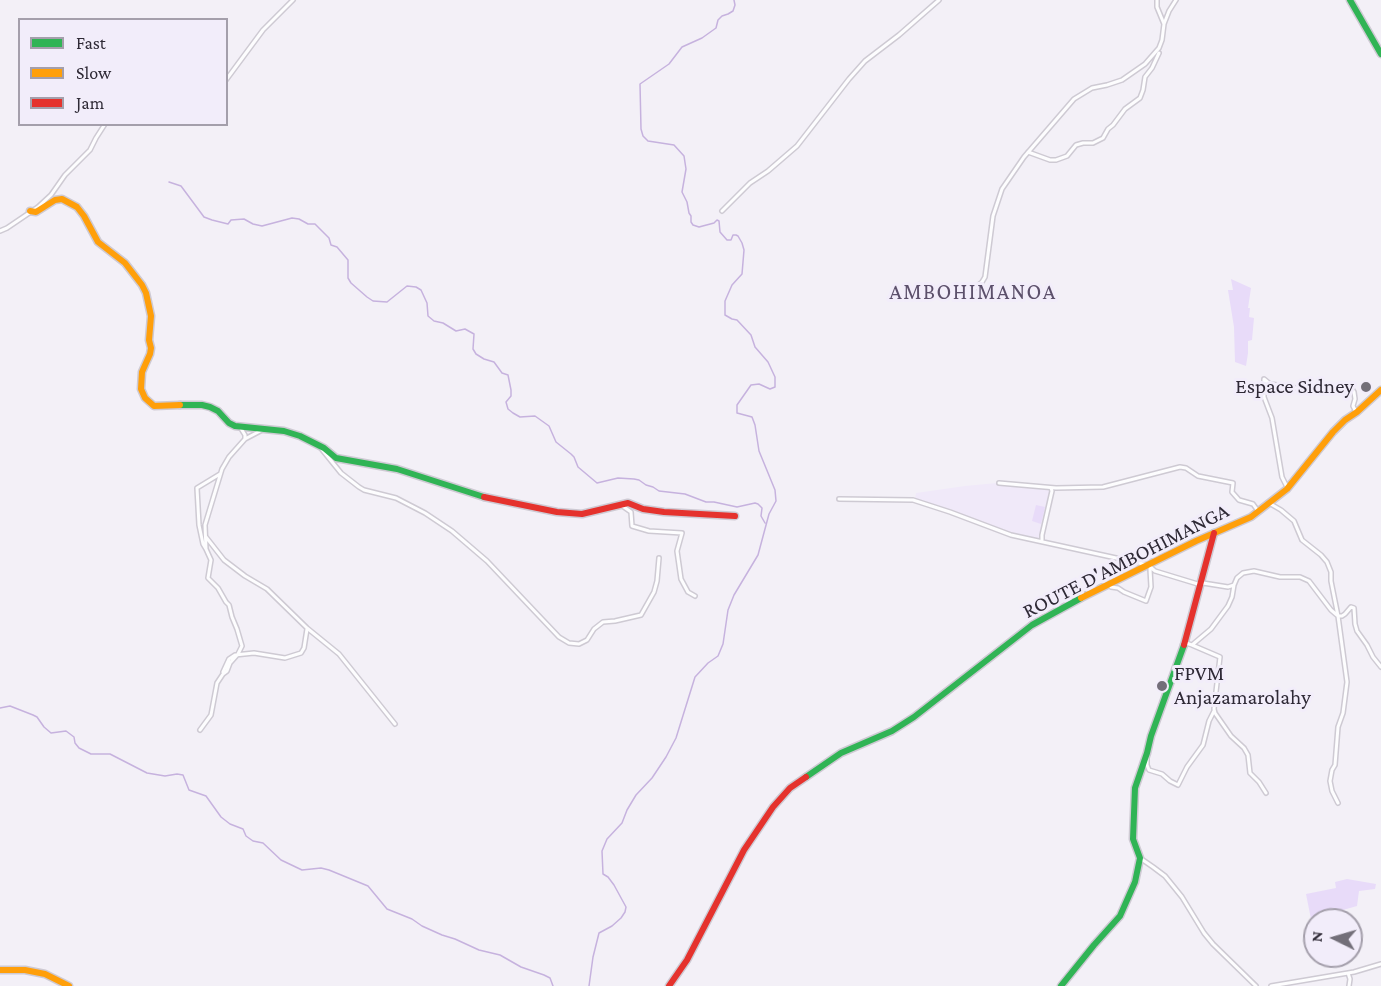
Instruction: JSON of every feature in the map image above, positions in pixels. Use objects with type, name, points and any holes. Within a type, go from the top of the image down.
[{"type":"street","points":[[228,77],[263,30],[293,0]]},
{"type":"street","points":[[722,211],[750,183],[797,146],[865,61],[939,0]]},
{"type":"street","points":[[1157,0],[1157,7],[1164,24]]},
{"type":"street","points":[[975,288],[985,277],[993,216],[999,196],[1016,168],[1074,99],[1092,88],[1122,80],[1145,64],[1159,48],[1164,24],[1176,0]]},
{"type":"street","points":[[1350,0],[1381,54]]},
{"type":"street","points":[[1028,152],[1056,160],[1067,156],[1076,145],[1093,143],[1103,138],[1125,109],[1140,98],[1145,77],[1159,53]]},
{"type":"street","points":[[0,231],[38,207],[51,195],[65,176],[90,150],[104,126]]},
{"type":"street","points":[[30,212],[36,212],[55,200],[62,199],[77,207],[98,242],[125,263],[142,285],[151,316],[149,340],[151,348],[142,372],[141,388],[145,398],[154,406],[201,405],[210,407],[235,426],[284,431],[300,436],[324,448],[336,458],[397,469],[492,499],[557,512],[582,514],[628,503],[643,509],[664,512],[735,516]]},
{"type":"street","points":[[1287,489],[1282,477],[1272,418],[1264,397],[1264,379],[1277,386],[1327,393],[1352,389],[1355,399],[1353,406],[1357,412]]},
{"type":"street","name":"ROUTE D'AMBOHIMANGA","points":[[669,986],[687,960],[744,850],[773,807],[790,788],[841,753],[892,731],[914,717],[1032,625],[1065,606],[1251,517],[1287,489],[1333,432],[1381,390]]},
{"type":"street","points":[[239,425],[245,439]]},
{"type":"street","points":[[206,549],[205,525],[220,474],[229,457],[245,439],[263,429]]},
{"type":"street","points":[[319,445],[341,473],[359,487],[396,498],[425,513],[452,531],[487,561],[559,637],[569,643],[579,644],[587,640],[594,629],[603,622],[641,615],[654,592],[659,558]]},
{"type":"street","points":[[999,483],[1050,488],[1103,487],[1180,467],[1198,476],[1233,483],[1233,492],[1239,500],[1253,504],[1258,511]]},
{"type":"street","points":[[220,474],[197,488],[199,525],[203,544],[211,560],[208,578],[229,605],[237,628],[241,643],[237,655]]},
{"type":"street","points":[[1042,541],[1052,491],[1050,488]]},
{"type":"street","points":[[839,499],[913,500],[1011,535],[1149,566],[1155,571],[1201,585],[1203,583],[1228,587],[1233,585]]},
{"type":"street","points":[[1269,503],[1294,521],[1302,540],[1321,555],[1331,572],[1347,682],[1343,713],[1338,727],[1335,765],[1330,781],[1338,803]]},
{"type":"street","points":[[621,505],[631,512],[632,526],[649,531],[682,533],[678,551],[681,579],[688,592],[695,596]]},
{"type":"street","points":[[1061,986],[1120,916],[1135,882],[1140,858],[1133,839],[1135,788],[1151,736],[1189,644],[1214,533]]},
{"type":"street","points":[[206,537],[225,560],[245,576],[267,589],[307,628],[339,654],[395,724]]},
{"type":"street","points":[[1111,587],[1146,601],[1151,587],[1149,566]]},
{"type":"street","points":[[1189,644],[1211,629],[1232,597],[1233,585],[1240,574],[1247,572],[1304,578],[1338,616]]},
{"type":"street","points":[[1338,616],[1354,608],[1357,631],[1381,667]]},
{"type":"street","points":[[200,730],[211,715],[217,683],[232,656],[248,653],[285,658],[293,656],[304,648],[307,628]]},
{"type":"street","points":[[1147,753],[1149,770],[1161,773],[1178,785],[1187,767],[1203,745],[1214,709],[1220,657],[1189,644]]},
{"type":"street","points":[[1214,709],[1232,736],[1244,748],[1248,755],[1250,773],[1266,793]]},
{"type":"street","points":[[1140,858],[1165,876],[1213,944],[1256,986]]},
{"type":"street","points":[[1271,986],[1348,973],[1381,964]]},
{"type":"street","points":[[0,970],[25,969],[45,974],[68,986]]},
{"type":"street","points":[[1348,973],[1349,986]]},
{"type":"shaded area","points":[[1231,279],[1251,288],[1248,308],[1250,308],[1249,317],[1254,318],[1252,340],[1248,341],[1246,366],[1235,362],[1234,327],[1228,290],[1233,290]]},
{"type":"shaded area","points":[[997,483],[1050,489],[1050,499],[1040,540],[1013,534],[915,499],[916,493]]},
{"type":"shaded area","points":[[1036,505],[1045,507],[1041,524],[1032,521]]},
{"type":"shaded area","points":[[1347,879],[1376,884],[1375,889],[1359,891],[1357,906],[1309,908],[1306,894],[1336,888],[1335,882]]},
{"type":"waterway","points":[[589,986],[599,933],[621,918],[626,907],[614,885],[603,874],[602,851],[607,839],[622,823],[636,795],[652,778],[666,757],[676,738],[695,677],[718,656],[723,644],[728,610],[734,595],[758,555],[769,514],[776,501],[775,490],[759,451],[752,417],[737,413],[737,405],[751,385],[759,384],[770,389],[775,387],[775,377],[768,362],[755,347],[751,335],[737,320],[725,315],[725,301],[732,285],[742,274],[744,250],[742,243],[736,235],[733,235],[731,240],[727,240],[720,232],[717,220],[699,227],[693,225],[682,192],[686,169],[684,156],[674,145],[648,141],[641,129],[640,84],[669,64],[682,47],[702,38],[716,28],[718,20],[733,11],[734,0]]},
{"type":"waterway","points":[[169,182],[181,186],[204,217],[212,220],[228,224],[231,220],[244,219],[262,226],[292,218],[315,224],[329,238],[331,245],[337,247],[348,260],[348,278],[351,283],[373,301],[387,302],[407,286],[421,290],[427,303],[428,316],[456,331],[465,329],[474,334],[473,349],[476,354],[494,362],[502,373],[508,375],[511,390],[511,396],[506,402],[508,409],[520,417],[535,416],[549,426],[556,442],[571,454],[578,467],[597,483],[618,478],[634,479],[659,491],[685,494],[706,502],[737,507],[755,503],[762,508],[761,516],[765,523]]},
{"type":"waterway","points":[[0,708],[10,706],[33,715],[51,733],[66,731],[74,737],[79,748],[91,754],[110,754],[147,773],[165,776],[183,775],[189,790],[206,796],[221,817],[230,824],[243,829],[246,836],[253,841],[263,843],[281,860],[302,870],[321,868],[329,870],[368,886],[387,909],[442,935],[479,950],[500,955],[521,967],[544,975],[550,978],[553,986]]},
{"type":"traffic: fast","points":[[1350,0],[1381,54]]},
{"type":"traffic: fast","points":[[180,405],[210,407],[235,426],[284,431],[324,448],[336,458],[397,469],[484,497]]},
{"type":"traffic: fast","points":[[806,777],[841,753],[892,731],[914,717],[1032,625],[1081,598]]},
{"type":"traffic: fast","points":[[1061,986],[1120,916],[1135,882],[1140,858],[1133,839],[1135,788],[1184,645]]},
{"type":"traffic: slow","points":[[30,211],[36,212],[55,200],[62,199],[77,207],[98,242],[125,263],[146,293],[151,316],[149,340],[151,348],[142,372],[141,389],[145,398],[154,406],[180,405]]},
{"type":"traffic: slow","points":[[1081,598],[1196,541],[1251,517],[1287,489],[1333,432],[1381,390]]},
{"type":"traffic: slow","points":[[0,970],[25,970],[45,974],[69,986]]},
{"type":"traffic: jam","points":[[484,497],[557,512],[582,514],[628,503],[643,509],[664,512],[735,516]]},
{"type":"traffic: jam","points":[[1184,645],[1214,533]]},
{"type":"traffic: jam","points":[[669,986],[687,960],[744,850],[773,807],[790,788],[806,777]]},
{"type":"place","name":"Espace Sidney","points":[[1366,387]]},
{"type":"place","name":"FPVM Anjazamarolahy","points":[[1162,686]]},
{"type":"district","name":"AMBOHIMANOA","points":[[973,292]]}]
